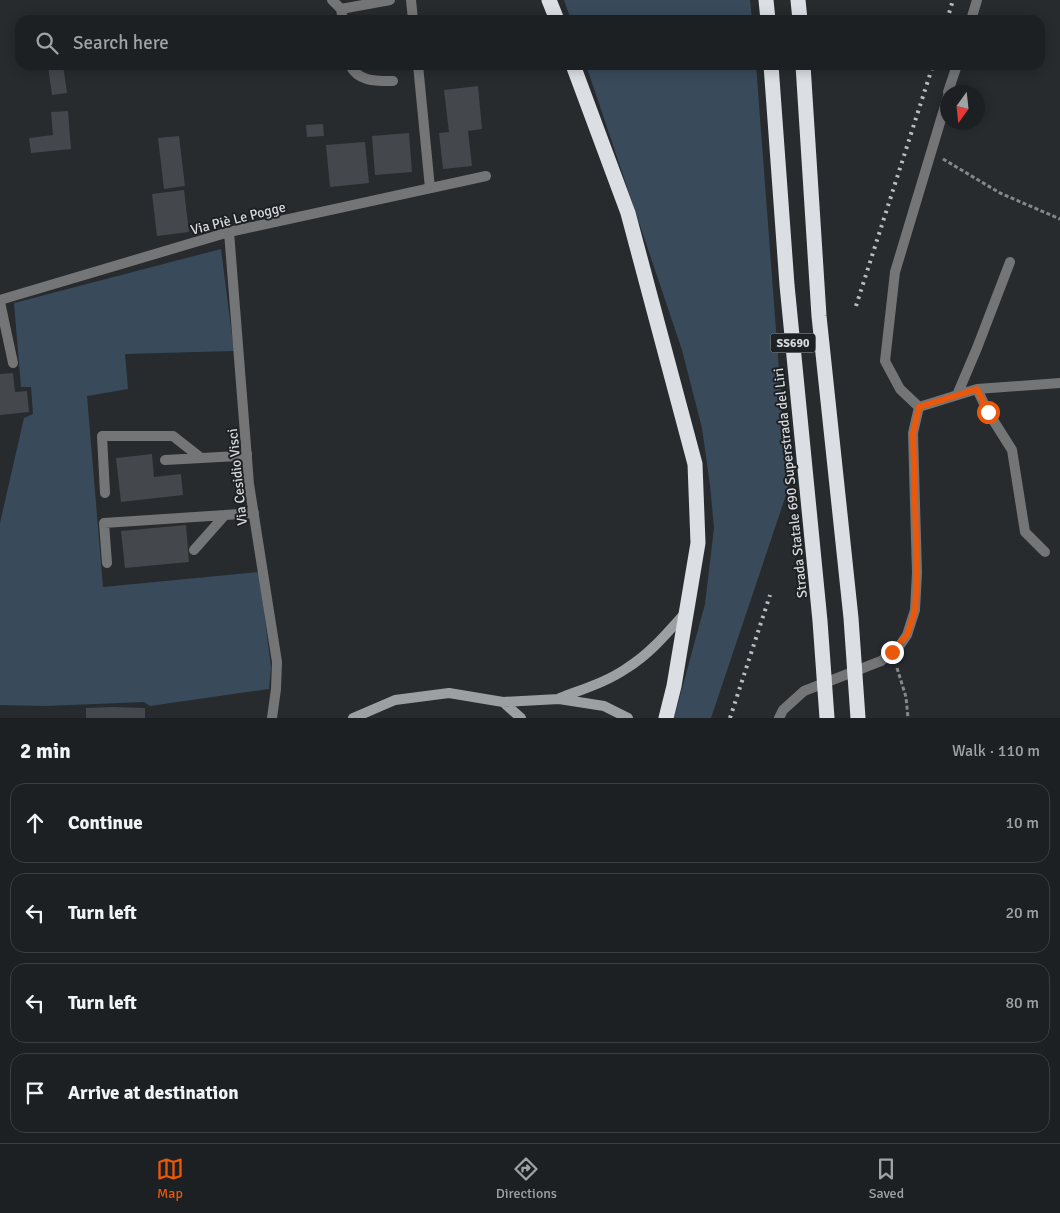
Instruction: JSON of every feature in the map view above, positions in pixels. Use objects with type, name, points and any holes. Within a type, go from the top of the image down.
[{"type":"highway","points":[[550,0],[555,15]]},
{"type":"highway","points":[[766,0],[768,15]]},
{"type":"highway","points":[[798,0],[800,15]]},
{"type":"highway","points":[[575,70],[628,213],[695,464],[698,543],[674,686],[666,718]]},
{"type":"highway","name":"Strada Statale 690 Superstrada del Liri","points":[[771,70],[787,285],[820,621],[827,718]]},
{"type":"highway","name":"SS690","points":[[803,70],[819,316],[851,618],[858,718]]},
{"type":"street","points":[[332,0],[342,9],[343,15]]},
{"type":"street","points":[[342,9],[390,0]]},
{"type":"street","points":[[411,0],[412,15]]},
{"type":"street","points":[[972,15],[977,0]]},
{"type":"street","points":[[354,70],[363,78],[376,81],[393,81]]},
{"type":"street","points":[[418,70],[430,188]]},
{"type":"street","points":[[951,85],[955,70]]},
{"type":"street","points":[[919,407],[900,389],[885,360],[895,272],[940,120]]},
{"type":"street","name":"Via Piè Le Pogge","points":[[0,301],[228,232],[486,176]]},
{"type":"street","name":"Via Cesidio Visci","points":[[228,232],[247,454],[277,662],[272,718]]},
{"type":"street","points":[[957,395],[1010,262]]},
{"type":"street","points":[[0,301],[13,363]]},
{"type":"street","points":[[919,407],[977,389],[1060,383]]},
{"type":"street","points":[[977,389],[988,412],[1012,450],[1025,532],[1045,552]]},
{"type":"street","points":[[779,718],[783,710],[804,691],[881,661],[907,635],[915,610],[917,573],[913,433],[919,407]]},
{"type":"street","points":[[105,493],[102,436],[173,436],[201,458]]},
{"type":"street","points":[[165,460],[247,454]]},
{"type":"street","points":[[107,563],[104,523],[254,512]]},
{"type":"street","points":[[194,550],[225,515]]},
{"type":"street","points":[[559,699],[597,684],[628,668],[655,646],[687,611]]},
{"type":"street","points":[[353,718],[395,700],[449,693],[503,702],[559,699],[604,706],[628,718]]},
{"type":"street","points":[[503,702],[521,718]]},
{"type":"path","points":[[930,152],[1000,194],[1060,219]]},
{"type":"path","points":[[892,652],[906,697],[908,718]]},
{"type":"shaded area","points":[[564,0],[750,0],[752,15],[569,15]]},
{"type":"shaded area","points":[[588,70],[756,70],[788,489],[711,718],[674,718],[705,604],[714,528],[702,428],[682,350]]},
{"type":"shaded area","points":[[221,249],[234,351],[125,354],[128,389],[87,396],[103,587],[259,572],[271,667],[269,689],[150,706],[144,702],[45,706],[0,705],[0,523],[24,418],[33,414],[31,387],[21,387],[14,303]]},
{"type":"building","points":[[48,70],[64,70],[67,93],[52,95]]},
{"type":"building","points":[[478,86],[482,129],[468,131],[472,166],[443,169],[439,133],[449,132],[444,90]]},
{"type":"building","points":[[68,111],[71,149],[31,153],[29,138],[53,135],[51,112]]},
{"type":"building","points":[[323,124],[324,136],[307,137],[306,125]]},
{"type":"building","points":[[409,133],[412,172],[375,175],[372,136]]},
{"type":"building","points":[[179,136],[185,186],[164,189],[158,138]]},
{"type":"building","points":[[365,142],[369,183],[330,187],[326,145]]},
{"type":"building","points":[[184,190],[189,232],[157,236],[152,194]]},
{"type":"building","points":[[13,373],[15,392],[27,391],[29,412],[0,415],[0,374]]},
{"type":"building","points":[[152,454],[154,477],[181,474],[183,495],[121,502],[116,458]]},
{"type":"building","points":[[186,525],[189,562],[125,568],[121,531]]},
{"type":"building","points":[[86,708],[145,708],[145,718],[86,718]]},
{"type":"railway","points":[[948,15],[953,0]]},
{"type":"railway","points":[[856,306],[931,70]]},
{"type":"railway","points":[[730,718],[770,595]]},
{"type":"route","points":[[892,652],[898,648],[907,635],[915,610],[917,573],[913,433],[919,407],[977,389],[988,412]]}]
